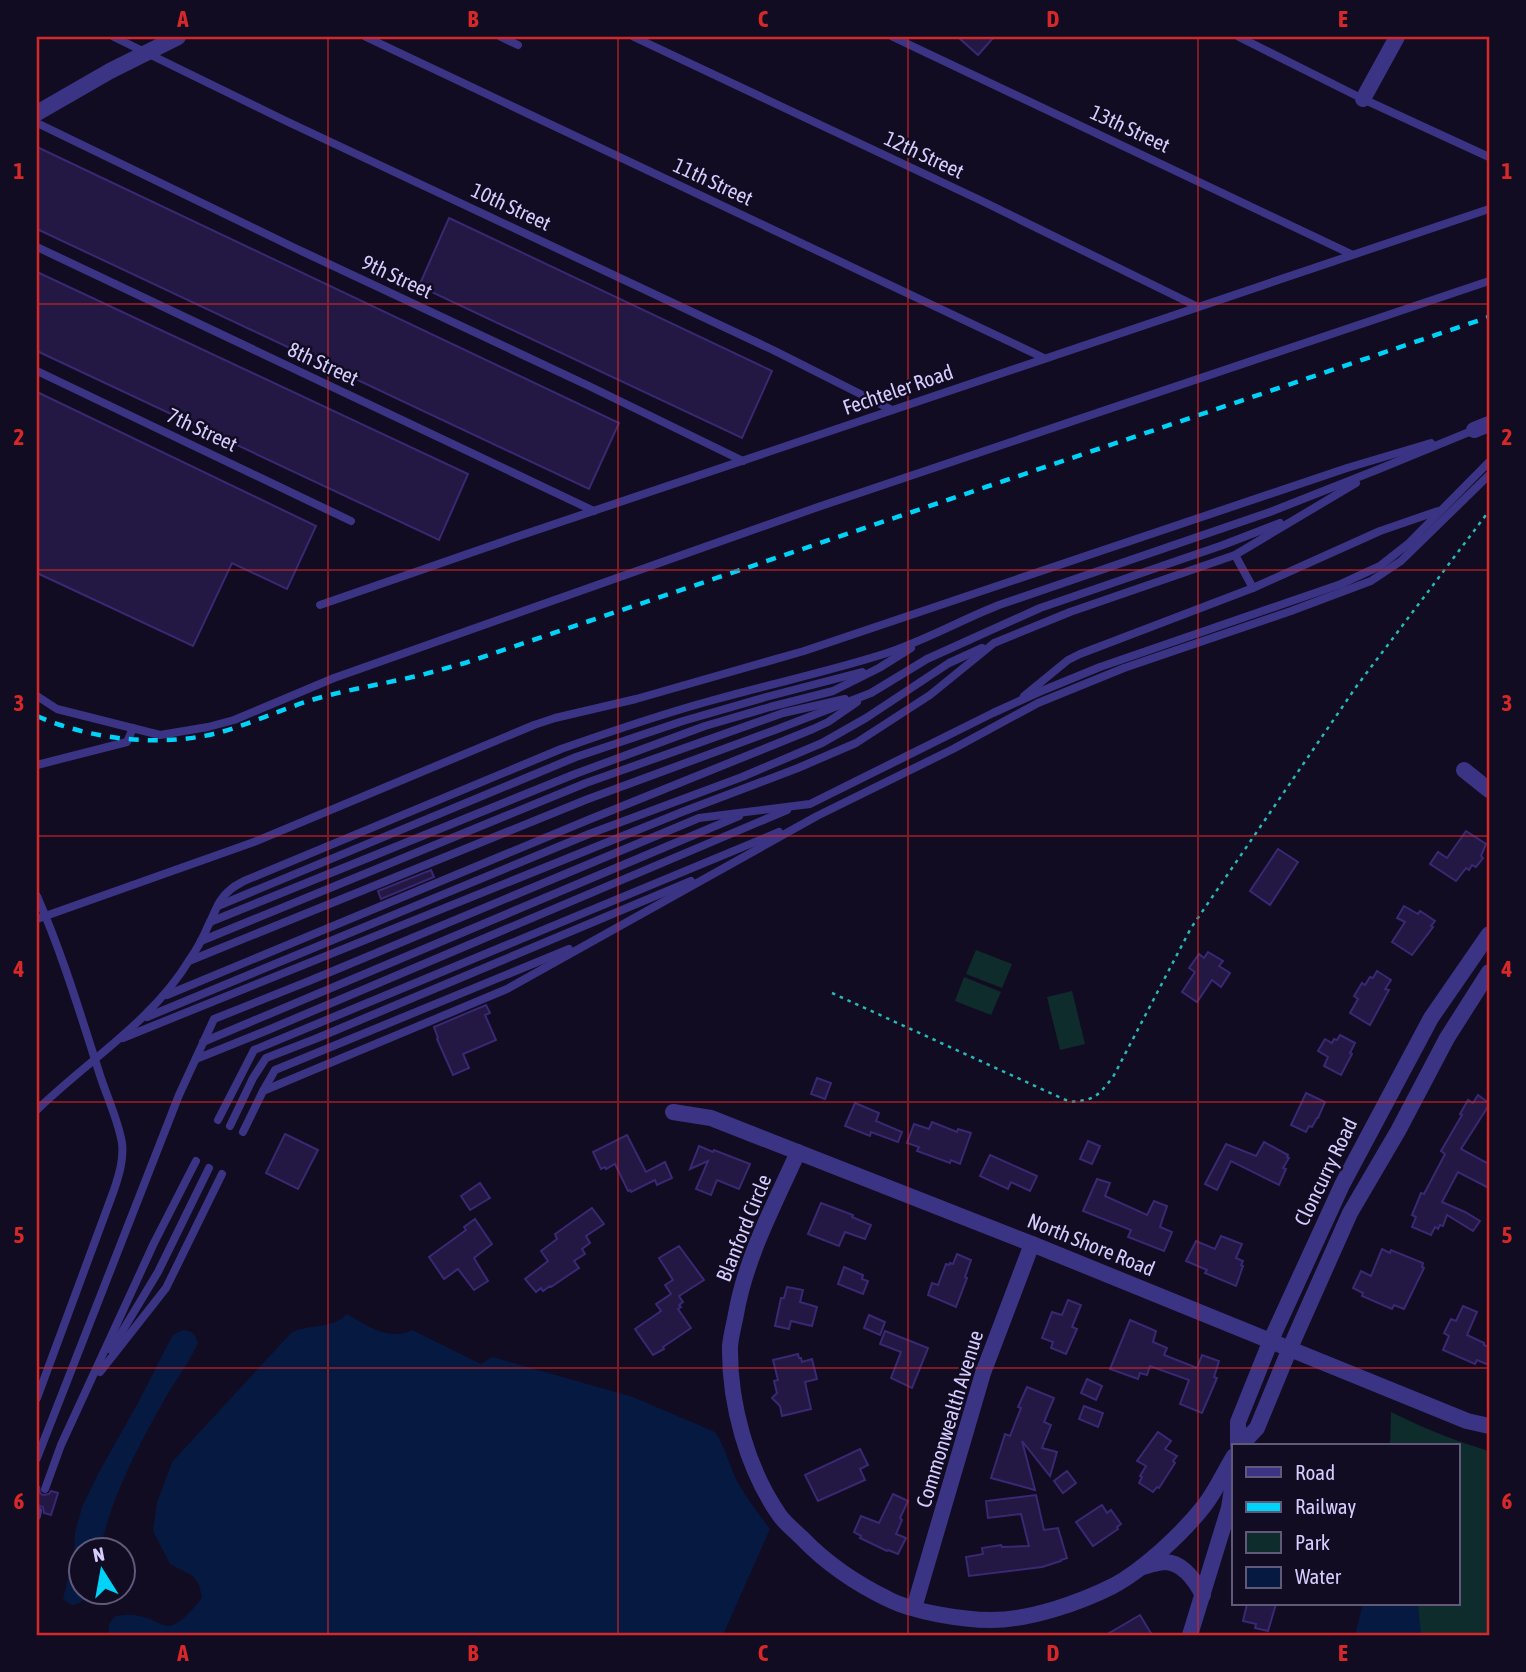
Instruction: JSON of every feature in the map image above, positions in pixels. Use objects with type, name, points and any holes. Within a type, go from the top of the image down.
[{"type":"street","points":[[37,113],[110,71],[178,37]]},
{"type":"street","points":[[1363,99],[1397,37]]},
{"type":"street","points":[[1464,770],[1489,790]]},
{"type":"street","name":"Cloncurry Road","points":[[1239,1444],[1238,1422],[1270,1340],[1326,1218],[1431,1018],[1489,933]]},
{"type":"street","name":"Cloncurry Road","points":[[1241,1444],[1257,1428],[1350,1213],[1398,1131],[1447,1038],[1489,972]]},
{"type":"street","name":"North Shore Road","points":[[673,1112],[711,1118],[1032,1244],[1467,1421],[1489,1426]]},
{"type":"street","name":"Blanford Circle","points":[[798,1152],[750,1258],[740,1293],[730,1344],[733,1392],[742,1439],[780,1517],[838,1569],[890,1600],[962,1618],[993,1620],[1063,1607],[1116,1584],[1175,1538],[1205,1505],[1232,1459]]},
{"type":"street","name":"Commonwealth Avenue","points":[[914,1608],[983,1373],[1032,1244]]},
{"type":"street","points":[[1191,1635],[1232,1487]]},
{"type":"street","points":[[1140,1567],[1166,1562],[1178,1566],[1196,1583],[1203,1595]]},
{"type":"lane","name":"10th Street","points":[[114,37],[773,350],[892,410]]},
{"type":"lane","name":"11th Street","points":[[366,37],[1044,359]]},
{"type":"lane","points":[[501,37],[518,45]]},
{"type":"lane","name":"12th Street","points":[[634,37],[982,201],[1198,307]]},
{"type":"lane","name":"13th Street","points":[[893,37],[1351,254]]},
{"type":"lane","points":[[1239,37],[1363,99],[1489,157]]},
{"type":"lane","name":"9th Street","points":[[37,123],[743,461]]},
{"type":"lane","name":"Fechteler Road","points":[[320,605],[1489,209]]},
{"type":"lane","name":"8th Street","points":[[37,247],[594,511]]},
{"type":"lane","points":[[37,696],[57,709],[160,735],[234,720],[334,678],[805,511],[1489,281]]},
{"type":"lane","name":"7th Street","points":[[37,371],[352,521]]},
{"type":"lane","points":[[210,922],[575,774],[705,726],[833,691],[879,668],[965,618],[1270,512],[1482,427]]},
{"type":"lane","points":[[41,918],[254,842],[534,725],[804,651],[1347,468],[1482,427]]},
{"type":"lane","points":[[37,1458],[179,1095],[214,1020],[699,818],[810,804],[1017,702],[1100,667],[1362,575],[1380,566],[1412,540],[1489,462]]},
{"type":"lane","points":[[142,1019],[589,834],[742,777],[822,743],[866,718],[949,663],[1070,612],[1235,555],[1379,469]]},
{"type":"lane","points":[[263,1091],[507,989],[817,816],[953,749],[1038,703],[1125,668],[1352,590],[1371,581],[1401,561],[1489,475]]},
{"type":"lane","points":[[1017,702],[1062,665],[1080,654],[1253,589],[1380,531],[1443,509]]},
{"type":"lane","points":[[165,996],[813,729],[927,659],[1040,608],[1223,545],[1299,515]]},
{"type":"lane","points":[[1235,555],[1253,589]]},
{"type":"lane","points":[[37,1110],[165,996],[201,941],[216,907],[228,891],[244,881],[561,749],[714,699],[885,653],[926,639]]},
{"type":"lane","points":[[117,1041],[845,748],[930,695],[994,643]]},
{"type":"lane","points":[[216,907],[576,757],[766,697],[879,668]]},
{"type":"lane","points":[[201,941],[586,782],[783,713],[871,693]]},
{"type":"lane","points":[[189,961],[588,799],[871,693]]},
{"type":"lane","points":[[37,765],[127,742],[133,727]]},
{"type":"lane","points":[[196,1059],[797,806]]},
{"type":"lane","points":[[203,1042],[749,812]]},
{"type":"lane","points":[[218,1119],[254,1050],[817,816]]},
{"type":"lane","points":[[230,1126],[253,1078],[266,1058],[730,865]]},
{"type":"lane","points":[[37,896],[41,918],[80,1011],[119,1130],[123,1155],[114,1190],[37,1398]]},
{"type":"lane","points":[[243,1132],[275,1070],[604,934]]},
{"type":"lane","points":[[46,1489],[61,1446],[154,1243],[196,1161]]},
{"type":"lane","points":[[91,1382],[158,1272],[209,1168]]},
{"type":"lane","points":[[91,1382],[166,1288],[222,1174]]},
{"type":"path","points":[[832,993],[1070,1102],[1088,1100],[1101,1092],[1113,1077],[1191,928],[1356,687],[1489,511]]},
{"type":"green space","points":[[976,950],[1012,964],[1002,988],[966,974]]},
{"type":"green space","points":[[964,977],[1001,992],[991,1015],[955,1001]]},
{"type":"green space","points":[[1072,991],[1085,1044],[1060,1050],[1047,997]]},
{"type":"green space","points":[[1391,1412],[1439,1434],[1489,1451],[1489,1635],[1391,1635],[1385,1606],[1460,1606],[1460,1444],[1390,1444]]},
{"type":"water","points":[[347,1314],[378,1331],[395,1334],[412,1330],[481,1364],[492,1357],[633,1397],[715,1432],[738,1483],[770,1529],[723,1635],[109,1635],[109,1624],[114,1617],[138,1616],[164,1625],[173,1625],[187,1615],[202,1598],[199,1585],[193,1576],[170,1564],[153,1531],[157,1503],[172,1462],[291,1333],[334,1322]]},
{"type":"water","points":[[183,1330],[189,1331],[198,1343],[134,1456],[103,1536],[75,1536],[82,1507],[99,1472],[173,1335]]},
{"type":"water","points":[[1362,1606],[1418,1606],[1421,1635],[1355,1635]]},
{"type":"building","points":[[958,37],[994,37],[978,55]]},
{"type":"building","points":[[37,147],[619,423],[589,489],[37,229]]},
{"type":"building","points":[[449,218],[772,371],[742,438],[419,286]]},
{"type":"building","points":[[37,272],[468,474],[439,540],[37,351]]},
{"type":"building","points":[[37,392],[316,526],[287,589],[232,563],[193,646],[37,573]]},
{"type":"building","points":[[1466,831],[1486,844],[1481,856],[1483,858],[1476,867],[1472,865],[1469,870],[1466,868],[1456,881],[1430,864],[1438,852],[1447,858]]},
{"type":"building","points":[[1278,849],[1298,862],[1270,905],[1250,891]]},
{"type":"building","points":[[431,870],[434,877],[381,899],[378,891]]},
{"type":"building","points":[[1404,906],[1418,914],[1420,911],[1435,921],[1412,955],[1392,942],[1405,922],[1397,918]]},
{"type":"building","points":[[1208,952],[1223,961],[1219,966],[1230,973],[1221,987],[1212,980],[1197,1002],[1182,992],[1195,972],[1189,968],[1199,954],[1204,958]]},
{"type":"building","points":[[1377,971],[1391,980],[1385,989],[1389,990],[1370,1025],[1350,1013],[1358,999],[1354,996],[1362,983],[1365,985]]},
{"type":"building","points":[[486,1005],[490,1013],[485,1015],[496,1040],[463,1054],[469,1068],[453,1075],[434,1027]]},
{"type":"building","points":[[1340,1035],[1355,1043],[1341,1075],[1324,1066],[1328,1057],[1318,1051],[1325,1039],[1332,1043]]},
{"type":"building","points":[[817,1078],[831,1083],[825,1099],[811,1094]]},
{"type":"building","points":[[1306,1093],[1325,1102],[1318,1118],[1306,1132],[1291,1125]]},
{"type":"building","points":[[1478,1095],[1489,1105],[1461,1149],[1489,1164],[1489,1188],[1458,1172],[1442,1202],[1480,1221],[1473,1231],[1447,1215],[1443,1226],[1440,1225],[1438,1229],[1435,1227],[1431,1235],[1412,1227],[1416,1217],[1412,1215],[1421,1193],[1424,1194],[1445,1154],[1441,1151],[1462,1115],[1460,1114],[1468,1100],[1473,1103]]},
{"type":"building","points":[[855,1103],[879,1113],[876,1121],[902,1132],[898,1142],[871,1132],[870,1136],[845,1126]]},
{"type":"building","points":[[932,1122],[957,1132],[958,1129],[971,1133],[960,1164],[917,1151],[919,1147],[907,1143],[914,1124],[929,1129]]},
{"type":"building","points":[[285,1134],[318,1150],[298,1189],[266,1173]]},
{"type":"building","points":[[627,1135],[646,1172],[665,1162],[672,1178],[657,1185],[655,1180],[631,1192],[628,1191],[615,1164],[601,1169],[593,1152]]},
{"type":"building","points":[[1088,1141],[1100,1146],[1092,1164],[1080,1159]]},
{"type":"building","points":[[1264,1142],[1288,1155],[1283,1168],[1286,1169],[1279,1185],[1231,1161],[1217,1190],[1205,1184],[1226,1144],[1256,1156]]},
{"type":"building","points":[[699,1146],[750,1164],[739,1189],[717,1180],[711,1195],[696,1189],[708,1161],[690,1169]]},
{"type":"building","points":[[990,1155],[1037,1176],[1030,1191],[1011,1182],[1008,1189],[980,1176]]},
{"type":"building","points":[[1097,1179],[1110,1183],[1105,1196],[1147,1215],[1154,1201],[1167,1206],[1160,1227],[1172,1232],[1164,1251],[1128,1237],[1131,1230],[1083,1211]]},
{"type":"building","points":[[480,1183],[490,1198],[470,1210],[461,1196]]},
{"type":"building","points":[[821,1203],[871,1225],[865,1239],[845,1232],[839,1246],[808,1234]]},
{"type":"building","points":[[592,1208],[604,1224],[586,1236],[590,1243],[582,1249],[585,1254],[574,1261],[579,1268],[551,1287],[543,1291],[541,1288],[536,1292],[525,1279],[548,1261],[541,1251],[557,1239],[555,1234]]},
{"type":"building","points":[[475,1219],[492,1244],[474,1258],[488,1281],[474,1290],[458,1269],[444,1279],[429,1257],[466,1230],[464,1227]]},
{"type":"building","points":[[1221,1236],[1242,1244],[1236,1258],[1243,1261],[1243,1266],[1236,1286],[1205,1273],[1207,1270],[1186,1261],[1196,1241],[1215,1249]]},
{"type":"building","points":[[679,1246],[704,1280],[679,1296],[683,1302],[678,1309],[691,1328],[653,1355],[635,1329],[661,1311],[656,1304],[671,1294],[665,1285],[673,1280],[659,1258]]},
{"type":"building","points":[[1382,1249],[1423,1263],[1424,1268],[1404,1309],[1394,1305],[1392,1309],[1362,1296],[1363,1293],[1353,1288],[1361,1271],[1371,1276]]},
{"type":"building","points":[[957,1254],[971,1260],[956,1307],[928,1295],[932,1283],[938,1285],[946,1264],[953,1264]]},
{"type":"building","points":[[844,1267],[863,1275],[862,1279],[868,1281],[863,1294],[838,1284]]},
{"type":"building","points":[[787,1287],[803,1290],[800,1302],[817,1307],[812,1326],[791,1321],[789,1329],[775,1326],[781,1298],[784,1298]]},
{"type":"building","points":[[1068,1300],[1081,1305],[1072,1327],[1077,1329],[1066,1354],[1051,1348],[1053,1342],[1042,1338],[1052,1312],[1062,1315]]},
{"type":"building","points":[[1463,1306],[1477,1312],[1467,1335],[1489,1347],[1489,1365],[1477,1360],[1475,1364],[1443,1350],[1449,1336],[1444,1333],[1451,1319],[1456,1321]]},
{"type":"building","points":[[869,1315],[885,1322],[880,1335],[864,1328]]},
{"type":"building","points":[[1130,1320],[1156,1331],[1153,1342],[1167,1348],[1164,1355],[1197,1368],[1202,1355],[1219,1361],[1214,1377],[1217,1378],[1202,1413],[1180,1404],[1189,1380],[1150,1366],[1147,1375],[1140,1373],[1138,1379],[1110,1369]]},
{"type":"building","points":[[885,1331],[928,1348],[912,1388],[891,1378],[901,1352],[880,1344]]},
{"type":"building","points":[[798,1354],[802,1362],[812,1359],[817,1379],[805,1382],[811,1409],[782,1416],[780,1406],[772,1398],[777,1393],[774,1381],[778,1380],[773,1360]]},
{"type":"building","points":[[1087,1379],[1102,1386],[1096,1400],[1081,1393]]},
{"type":"building","points":[[1027,1387],[1054,1398],[1044,1422],[1051,1425],[1042,1448],[1057,1452],[1050,1476],[1022,1441],[1035,1490],[991,1478],[1005,1434],[1010,1436]]},
{"type":"building","points":[[1084,1406],[1103,1413],[1098,1427],[1079,1419]]},
{"type":"building","points":[[1158,1432],[1171,1441],[1165,1449],[1177,1456],[1159,1488],[1153,1492],[1139,1483],[1146,1466],[1137,1461]]},
{"type":"building","points":[[860,1449],[868,1465],[860,1469],[865,1480],[818,1501],[805,1475]]},
{"type":"building","points":[[1067,1471],[1076,1483],[1063,1493],[1054,1481]]},
{"type":"building","points":[[37,1486],[43,1495],[51,1491],[58,1493],[51,1515],[44,1513],[43,1507],[37,1505]]},
{"type":"building","points":[[893,1494],[908,1501],[896,1534],[906,1538],[898,1554],[860,1538],[861,1536],[854,1532],[861,1516],[879,1523]]},
{"type":"building","points":[[1036,1495],[1044,1530],[1058,1528],[1067,1558],[1042,1567],[969,1576],[966,1557],[983,1554],[982,1548],[1001,1545],[1029,1546],[1021,1514],[988,1518],[986,1501]]},
{"type":"building","points":[[1102,1505],[1107,1513],[1111,1510],[1121,1524],[1093,1546],[1076,1522]]},
{"type":"building","points":[[1247,1606],[1275,1606],[1268,1631],[1243,1621]]},
{"type":"building","points":[[1140,1615],[1152,1635],[1106,1635]]},
{"type":"railway","points":[[37,716],[97,735],[140,740],[183,739],[218,733],[315,699],[465,663],[1489,317]]}]
